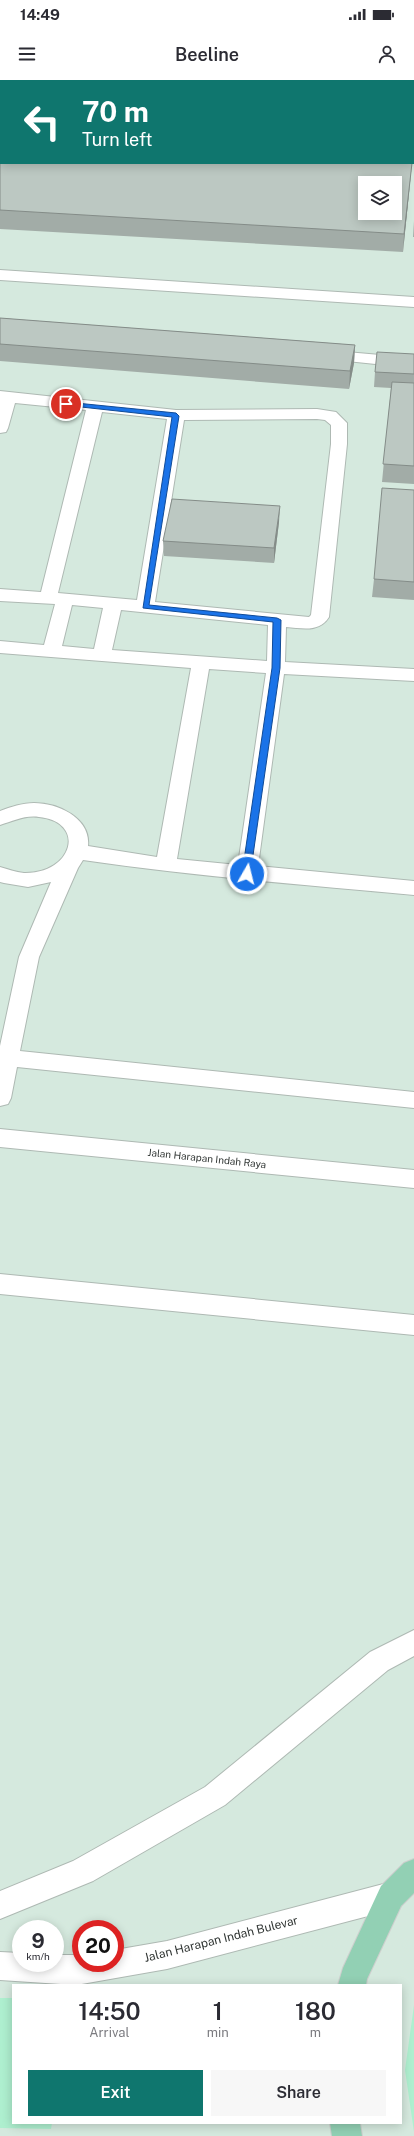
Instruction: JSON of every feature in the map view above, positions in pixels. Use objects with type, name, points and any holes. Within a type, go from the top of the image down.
[{"type":"highway","points":[[352,1984],[353,1978],[391,1896],[414,1873]]},
{"type":"highway","points":[[345,2124],[347,2136]]},
{"type":"street","points":[[0,275],[414,302]]},
{"type":"street","points":[[310,354],[414,362]]},
{"type":"street","points":[[0,428],[4,396],[176,416],[317,414],[330,416],[339,423],[338,452],[320,617],[315,622],[309,623],[0,595]]},
{"type":"street","points":[[51,652],[57,599],[95,407]]},
{"type":"street","points":[[145,607],[176,416]]},
{"type":"street","points":[[102,656],[113,605]]},
{"type":"street","points":[[247,874],[276,668],[277,620]]},
{"type":"street","points":[[0,647],[201,663],[414,675]]},
{"type":"street","points":[[166,865],[201,663]]},
{"type":"street","points":[[0,818],[18,811],[39,810],[58,815],[72,825],[79,838],[74,860],[29,957],[4,1057],[0,1098]]},
{"type":"street","points":[[1,876],[18,880],[37,880],[54,875],[74,860],[166,865],[247,874],[414,888]]},
{"type":"street","points":[[4,1057],[414,1100]]},
{"type":"street","name":"Jalan Harapan Indah Raya","points":[[0,1138],[414,1179]]},
{"type":"street","points":[[0,1284],[414,1325]]},
{"type":"street","points":[[0,1905],[83,1871],[215,1796],[379,1661],[414,1642]]},
{"type":"street","name":"Jalan Harapan Indah Bulevar","points":[[0,1966],[74,1971],[168,1955],[391,1896]]},
{"type":"shaded area","points":[[0,164],[414,164],[414,2136],[0,2136]]},
{"type":"green space","points":[[0,1998],[12,1998],[12,2124],[52,2124],[51,2129],[0,2128]]},
{"type":"green space","points":[[414,2005],[414,2132],[405,2070]]},
{"type":"building","points":[[0,164],[412,164],[404,234],[0,210]]},
{"type":"building","points":[[0,318],[355,345],[350,371],[0,344]]},
{"type":"building","points":[[377,352],[414,354],[414,374],[375,372]]},
{"type":"building","points":[[392,382],[414,383],[414,466],[383,464]]},
{"type":"building","points":[[382,488],[414,490],[414,582],[374,579]]},
{"type":"building","points":[[172,499],[280,506],[274,548],[163,541]]},
{"type":"route","points":[[66,404],[176,416],[145,607],[241,615],[277,620],[276,668],[247,874]]}]
